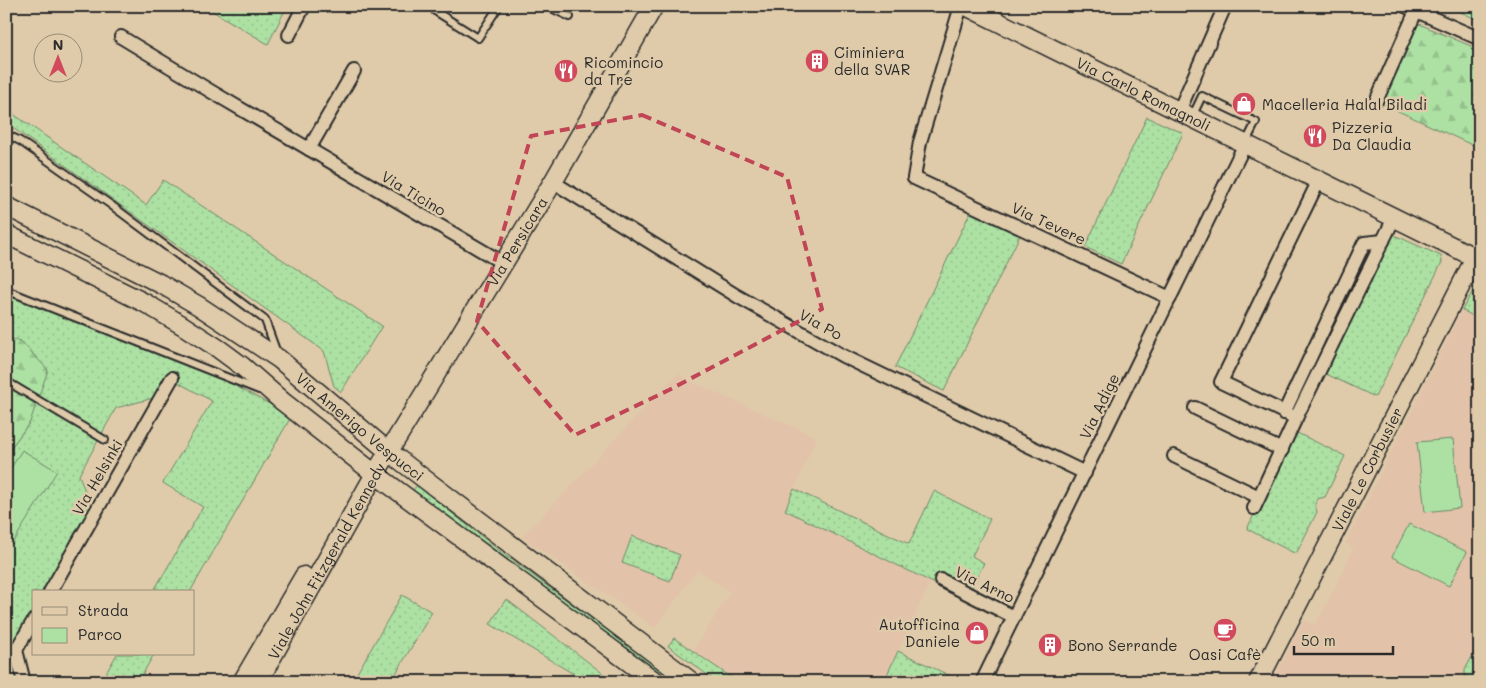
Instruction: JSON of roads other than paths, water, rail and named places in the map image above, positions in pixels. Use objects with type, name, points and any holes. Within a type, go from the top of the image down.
[{"type":"street","points":[[289,35],[304,6]]},
{"type":"street","name":"Via Persicara","points":[[375,474],[552,182],[654,6]]},
{"type":"street","name":"Via Tevere","points":[[961,6],[920,142],[914,178],[1170,298]]},
{"type":"street","name":"Via Carlo Romagnoli","points":[[966,6],[1394,218],[1478,256]]},
{"type":"street","points":[[1185,115],[1224,6]]},
{"type":"street","points":[[1377,99],[1410,9],[1480,39]]},
{"type":"street","name":"Via Ticino","points":[[121,36],[309,149],[503,262]]},
{"type":"street","points":[[309,149],[354,71]]},
{"type":"street","name":"Via Adige","points":[[982,682],[1245,144]]},
{"type":"street","points":[[1290,416],[1221,382],[1318,180]]},
{"type":"street","name":"Via Po","points":[[552,182],[737,296],[843,356],[1085,474]]},
{"type":"street","name":"Via Amerigo Vespucci","points":[[6,206],[161,284],[199,306],[279,359],[389,452],[692,682]]},
{"type":"street","points":[[1174,456],[1257,502],[1282,450],[1290,416],[1364,243],[1383,241],[1394,218]]},
{"type":"street","name":"Via Amerigo Vespucci","points":[[6,234],[145,304],[219,349],[375,474],[656,682]]},
{"type":"street","name":"Viale Le Corbusier","points":[[1258,682],[1478,256]]},
{"type":"street","name":"Via Helsinki","points":[[51,590],[172,378]]},
{"type":"street","points":[[1195,408],[1282,450]]},
{"type":"street","name":"Viale John Fitzgerald Kennedy","points":[[254,679],[375,474]]},
{"type":"street","name":"Via Arno","points":[[941,580],[1014,617]]},
{"type":"street","points":[[24,682],[16,650],[32,623]]},
{"type":"lane","points":[[436,6],[435,11],[478,38],[499,6]]},
{"type":"lane","points":[[548,6],[570,18]]},
{"type":"lane","points":[[1185,115],[1202,96],[1256,122],[1245,144]]},
{"type":"lane","points":[[6,134],[20,141],[111,205],[265,320],[279,359]]},
{"type":"lane","points":[[6,290],[248,385],[282,401]]},
{"type":"lane","points":[[6,381],[105,440]]},
{"type":"place","name":"Ciminiera della SVAR","points":[[817,61]]},
{"type":"place","name":"Ricomincio da Tre","points":[[566,71]]},
{"type":"place","name":"Macelleria Halal Biladi","points":[[1244,104]]},
{"type":"place","name":"Pizzeria Da Claudia","points":[[1315,136]]},
{"type":"place","name":"Oasi Cafè","points":[[1225,630]]},
{"type":"place","name":"Autofficina Daniele","points":[[977,633]]},
{"type":"place","name":"Bono Serrande","points":[[1050,645]]}]
